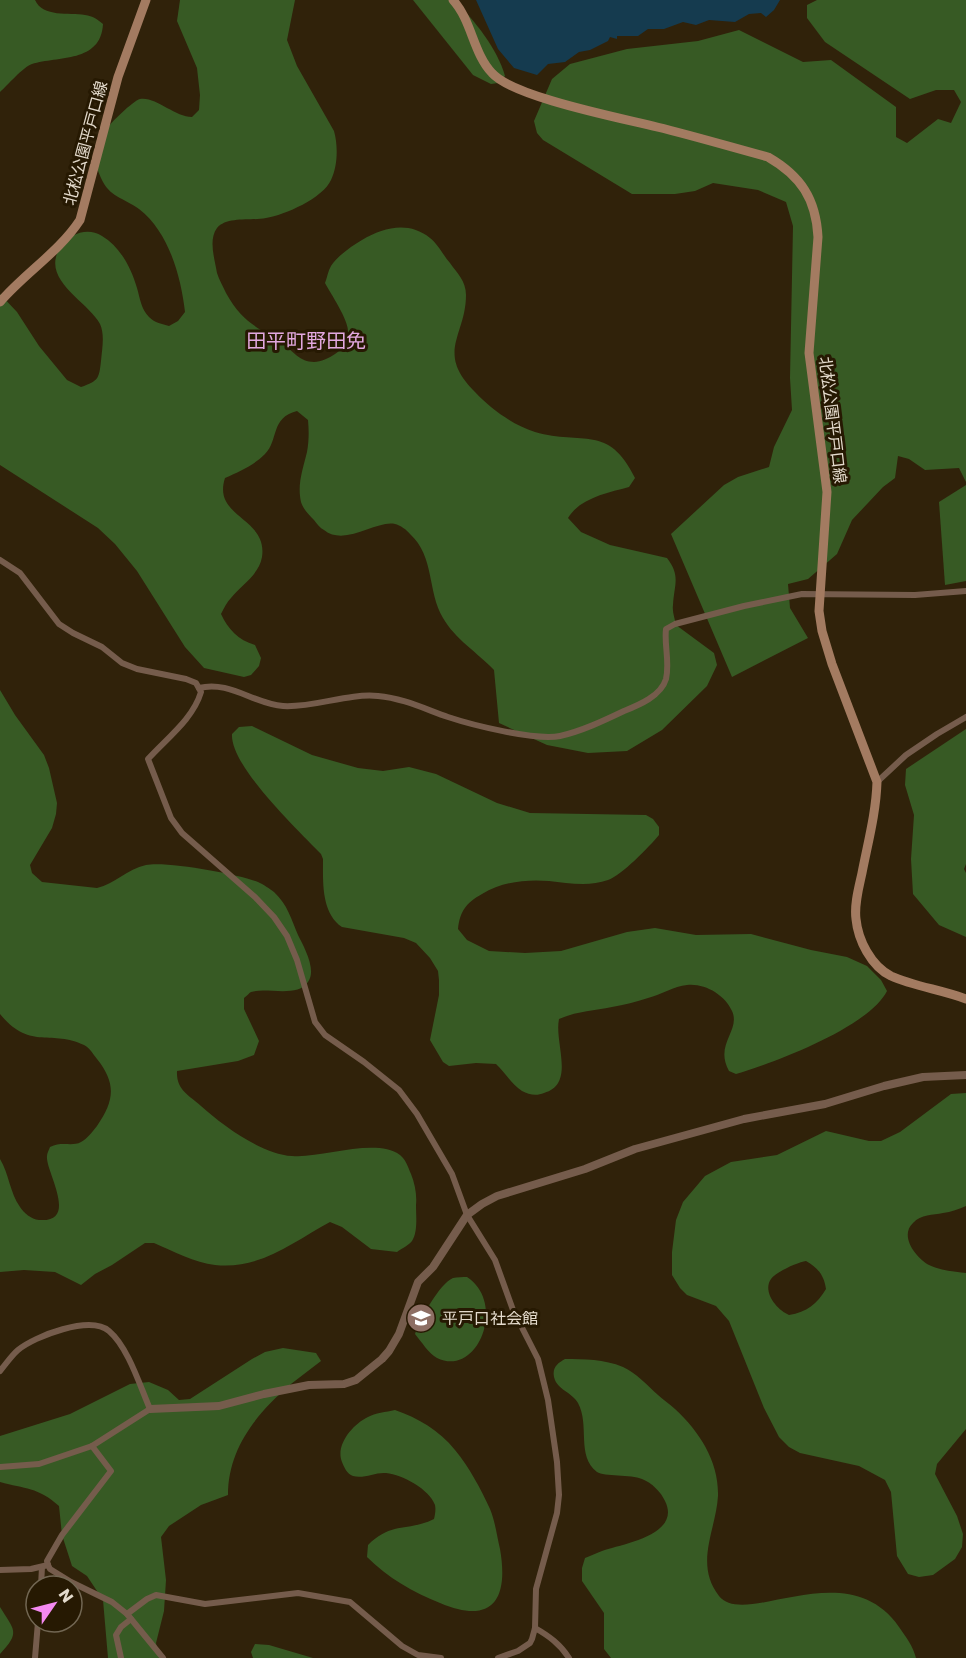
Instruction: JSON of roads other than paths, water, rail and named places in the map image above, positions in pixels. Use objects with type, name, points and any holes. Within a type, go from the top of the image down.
[{"type":"main road","name":"北松公園平戸口線","points":[[0,302],[14,286],[64,241],[80,220],[118,78],[146,0]]},
{"type":"main road","name":"北松公園平戸口線","points":[[453,0],[484,62],[492,74],[506,84],[517,90],[570,105],[768,157],[786,167],[799,181],[813,204],[818,237],[809,352],[827,492],[819,594],[822,632],[877,782],[877,801],[855,916],[862,943],[880,968],[890,975],[966,999]]},
{"type":"street","points":[[0,560],[20,573],[59,624],[73,633],[92,641],[122,663],[137,669],[196,683],[201,692],[197,703],[148,759],[171,818],[186,838],[255,897],[274,917],[287,936],[297,960],[315,1022],[326,1035],[399,1090],[417,1114],[452,1174],[467,1215],[495,1260],[513,1310],[538,1359],[548,1400],[557,1462],[559,1495],[552,1534],[534,1598],[535,1628],[530,1643],[518,1651],[498,1658]]},
{"type":"street","points":[[199,688],[221,687],[282,706],[376,695],[393,698],[483,727],[545,737],[559,736],[585,729],[642,704],[661,689],[666,679],[666,629],[693,618],[802,594],[915,595],[966,591]]},
{"type":"street","points":[[877,782],[906,755],[966,717]]},
{"type":"street","points":[[0,1467],[39,1464],[92,1446],[150,1409],[219,1406],[309,1385],[344,1384],[356,1380],[389,1351],[399,1334],[418,1282],[433,1267],[467,1215],[497,1196],[585,1169],[635,1149],[744,1119],[825,1104],[923,1077],[966,1075]]},
{"type":"street","points":[[0,1371],[17,1350],[37,1337],[59,1330],[92,1325],[104,1328],[111,1333],[126,1354],[150,1409]]},
{"type":"street","points":[[43,1574],[47,1561],[62,1535],[111,1471],[92,1446]]},
{"type":"street","points":[[0,1570],[45,1566],[112,1602],[129,1617],[163,1658]]},
{"type":"street","points":[[121,1658],[116,1635],[129,1617],[147,1599],[156,1595],[205,1604],[298,1593],[350,1602],[402,1646],[418,1655],[441,1658]]},
{"type":"street","points":[[535,1628],[551,1638],[569,1658]]},
{"type":"street","points":[[35,1658],[37,1634]]},
{"type":"water","points":[[476,0],[780,0],[766,17],[761,13],[749,14],[735,22],[709,20],[696,25],[683,22],[664,29],[648,29],[638,36],[617,36],[617,39],[610,37],[608,41],[590,50],[579,52],[565,62],[548,64],[537,75],[514,68],[498,49]]},
{"type":"place","name":"平戸口社会館","points":[[421,1318]]},
{"type":"district","name":"田平町野田免","points":[[306,341]]}]
